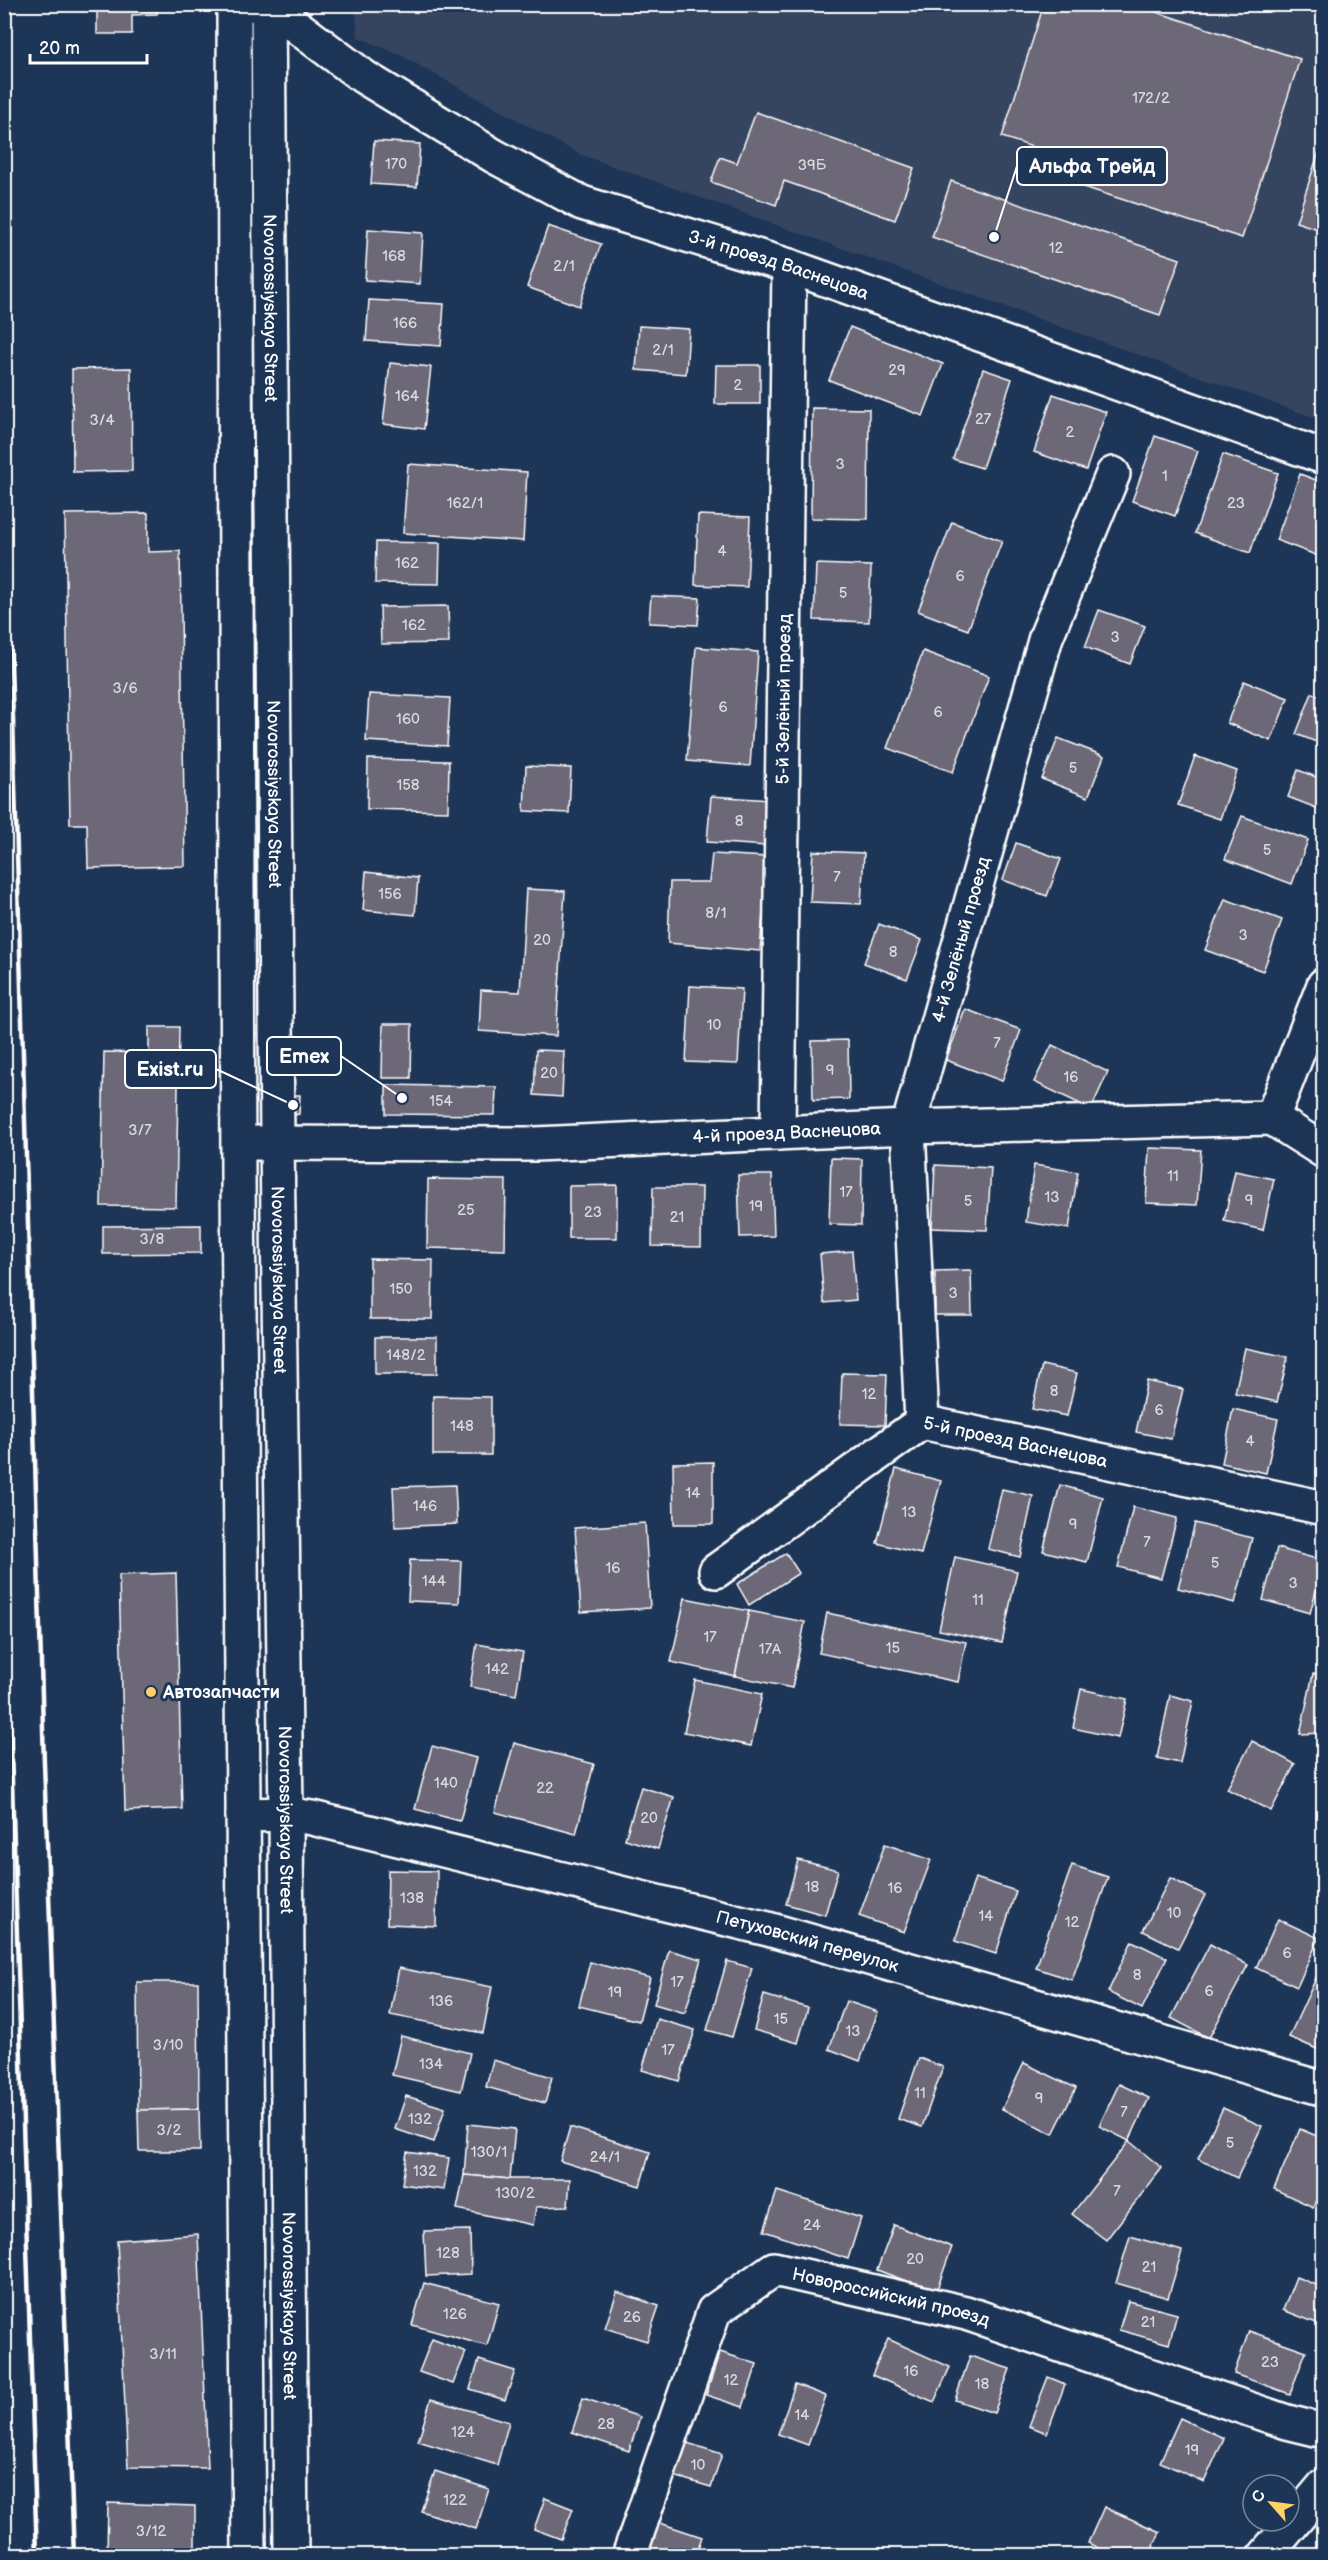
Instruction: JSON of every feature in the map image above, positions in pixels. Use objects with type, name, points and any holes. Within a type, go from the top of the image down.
[{"type":"street","name":"Novorossiyskaya Street","points":[[234,4],[249,2556]]},
{"type":"street","points":[[248,4],[268,5]]},
{"type":"street","name":"Novorossiyskaya Street","points":[[268,5],[291,2556]]},
{"type":"street","name":"3-й проезд Васнецова","points":[[268,5],[364,77],[494,156],[582,203],[789,266],[1323,457]]},
{"type":"street","name":"5-й Зелёный проезд","points":[[778,1133],[789,266]]},
{"type":"street","name":"4-й Зелёный проезд","points":[[922,1422],[908,1126],[1046,637],[1113,474]]},
{"type":"street","points":[[1323,985],[1272,1118],[1323,1150]]},
{"type":"street","name":"4-й проезд Васнецова","points":[[239,1143],[277,1141],[536,1144],[908,1126],[1272,1118]]},
{"type":"street","name":"5-й проезд Васнецова","points":[[716,1571],[922,1422],[1323,1508]]},
{"type":"street","name":"Петуховский переулок","points":[[243,1815],[286,1814],[312,1818],[768,1929],[1323,2089]]},
{"type":"street","name":"Новороссийский проезд","points":[[629,2556],[714,2311],[774,2269],[966,2313],[1287,2422],[1323,2431]]},
{"type":"street","points":[[1265,2556],[1323,2486]]},
{"type":"shaded area","points":[[355,5],[1323,5],[1323,421],[579,154],[402,56],[358,37]]},
{"type":"building","points":[[97,4],[157,4],[157,14],[132,15],[132,34],[97,34]]},
{"type":"building","points":[[1044,4],[1132,4],[1300,59],[1242,238],[1062,180],[1069,159],[1002,137]]},
{"type":"building","points":[[756,112],[914,168],[895,220],[784,181],[776,205],[711,182],[720,157],[737,163]]},
{"type":"building","points":[[1324,136],[1324,231],[1296,222]]},
{"type":"building","points":[[374,141],[420,144],[417,187],[371,184]]},
{"type":"building","points":[[951,181],[1180,259],[1160,315],[932,237]]},
{"type":"building","points":[[548,226],[601,244],[579,306],[527,287]]},
{"type":"building","points":[[368,229],[423,233],[420,284],[365,280]]},
{"type":"building","points":[[369,300],[444,304],[441,346],[366,341]]},
{"type":"building","points":[[639,326],[689,329],[686,374],[636,370]]},
{"type":"building","points":[[850,327],[943,364],[923,416],[829,380]]},
{"type":"building","points":[[390,363],[431,367],[424,429],[383,424]]},
{"type":"building","points":[[716,365],[760,365],[760,404],[715,404]]},
{"type":"building","points":[[131,368],[132,471],[73,472],[72,369]]},
{"type":"building","points":[[983,369],[1012,379],[982,468],[953,459]]},
{"type":"building","points":[[1053,394],[1106,412],[1086,470],[1034,452]]},
{"type":"building","points":[[812,408],[869,409],[868,519],[811,518]]},
{"type":"building","points":[[1155,436],[1198,451],[1175,516],[1132,501]]},
{"type":"building","points":[[1223,454],[1278,473],[1250,553],[1195,533]]},
{"type":"building","points":[[408,464],[527,472],[523,541],[403,533]]},
{"type":"building","points":[[1300,474],[1324,483],[1324,551],[1321,557],[1276,540]]},
{"type":"building","points":[[148,513],[148,552],[180,551],[185,866],[88,868],[87,824],[70,824],[65,514]]},
{"type":"building","points":[[698,515],[750,517],[747,587],[695,585]]},
{"type":"building","points":[[952,522],[1002,541],[968,630],[918,611]]},
{"type":"building","points":[[376,542],[440,543],[439,584],[375,583]]},
{"type":"building","points":[[816,564],[871,566],[869,622],[814,620]]},
{"type":"building","points":[[651,596],[700,598],[698,625],[649,623]]},
{"type":"building","points":[[448,606],[449,643],[381,644],[380,607]]},
{"type":"building","points":[[1099,610],[1145,626],[1130,664],[1085,647]]},
{"type":"building","points":[[696,647],[758,652],[750,766],[687,761]]},
{"type":"building","points":[[923,651],[989,676],[953,772],[887,748]]},
{"type":"building","points":[[1244,681],[1288,698],[1271,741],[1227,723]]},
{"type":"building","points":[[1312,693],[1324,698],[1324,745],[1296,734]]},
{"type":"building","points":[[369,694],[450,698],[447,746],[366,741]]},
{"type":"building","points":[[1058,738],[1104,756],[1088,797],[1042,779]]},
{"type":"building","points":[[1195,756],[1237,771],[1220,819],[1178,805]]},
{"type":"building","points":[[368,759],[449,761],[448,811],[367,809]]},
{"type":"building","points":[[526,766],[571,768],[569,813],[524,811]]},
{"type":"building","points":[[1298,770],[1324,780],[1324,811],[1288,797]]},
{"type":"building","points":[[711,796],[771,800],[767,846],[707,842]]},
{"type":"building","points":[[1242,816],[1308,840],[1292,884],[1225,859]]},
{"type":"building","points":[[1016,843],[1061,859],[1047,896],[1003,880]]},
{"type":"building","points":[[813,851],[864,853],[861,904],[810,902]]},
{"type":"building","points":[[712,854],[767,857],[760,951],[668,943],[670,882],[709,882]]},
{"type":"building","points":[[366,872],[418,878],[415,915],[363,910]]},
{"type":"building","points":[[526,889],[565,891],[556,1036],[479,1031],[481,990],[520,992]]},
{"type":"building","points":[[1225,899],[1282,920],[1263,971],[1205,950]]},
{"type":"building","points":[[879,924],[922,940],[907,979],[864,963]]},
{"type":"building","points":[[690,986],[742,989],[738,1064],[686,1062]]},
{"type":"building","points":[[965,1009],[1021,1030],[1002,1081],[946,1060]]},
{"type":"building","points":[[383,1024],[412,1024],[411,1078],[382,1078]]},
{"type":"building","points":[[149,1027],[179,1027],[176,1207],[101,1206],[104,1052],[149,1053]]},
{"type":"building","points":[[848,1040],[849,1099],[813,1100],[812,1041]]},
{"type":"building","points":[[1052,1045],[1108,1072],[1091,1109],[1034,1082]]},
{"type":"building","points":[[536,1050],[564,1051],[562,1097],[534,1095]]},
{"type":"building","points":[[386,1085],[496,1087],[495,1115],[386,1114]]},
{"type":"building","points":[[286,1095],[300,1095],[299,1114],[288,1116]]},
{"type":"building","points":[[1149,1148],[1201,1150],[1197,1205],[1146,1203]]},
{"type":"building","points":[[831,1158],[862,1159],[861,1225],[829,1224]]},
{"type":"building","points":[[935,1165],[991,1168],[987,1230],[932,1228]]},
{"type":"building","points":[[1034,1165],[1078,1172],[1069,1229],[1026,1222]]},
{"type":"building","points":[[1235,1171],[1274,1179],[1263,1230],[1224,1221]]},
{"type":"building","points":[[738,1175],[772,1175],[774,1236],[740,1237]]},
{"type":"building","points":[[428,1179],[506,1180],[505,1250],[427,1248]]},
{"type":"building","points":[[617,1185],[617,1238],[569,1238],[569,1186]]},
{"type":"building","points":[[653,1187],[702,1187],[701,1247],[652,1246]]},
{"type":"building","points":[[201,1225],[201,1253],[103,1254],[103,1226]]},
{"type":"building","points":[[852,1251],[856,1300],[824,1303],[820,1254]]},
{"type":"building","points":[[370,1259],[433,1260],[432,1319],[370,1319]]},
{"type":"building","points":[[971,1270],[972,1315],[935,1315],[935,1271]]},
{"type":"building","points":[[375,1337],[437,1337],[437,1374],[375,1374]]},
{"type":"building","points":[[1245,1348],[1288,1357],[1277,1402],[1235,1393]]},
{"type":"building","points":[[1042,1365],[1077,1373],[1067,1416],[1032,1409]]},
{"type":"building","points":[[842,1373],[887,1374],[885,1425],[840,1424]]},
{"type":"building","points":[[1147,1381],[1183,1389],[1171,1439],[1136,1432]]},
{"type":"building","points":[[433,1396],[491,1397],[491,1455],[433,1455]]},
{"type":"building","points":[[1233,1409],[1278,1419],[1266,1473],[1222,1463]]},
{"type":"building","points":[[713,1462],[713,1524],[674,1524],[673,1463]]},
{"type":"building","points":[[896,1469],[941,1481],[921,1554],[877,1543]]},
{"type":"building","points":[[455,1485],[457,1524],[395,1527],[393,1487]]},
{"type":"building","points":[[1060,1485],[1103,1497],[1087,1562],[1043,1551]]},
{"type":"building","points":[[1002,1489],[1033,1496],[1020,1557],[988,1549]]},
{"type":"building","points":[[1133,1507],[1177,1518],[1161,1578],[1118,1567]]},
{"type":"building","points":[[645,1523],[650,1608],[581,1612],[575,1528]]},
{"type":"building","points":[[1195,1523],[1252,1538],[1235,1603],[1178,1588]]},
{"type":"building","points":[[1277,1548],[1324,1561],[1310,1613],[1263,1600]]},
{"type":"building","points":[[786,1553],[799,1573],[749,1605],[737,1584]]},
{"type":"building","points":[[955,1557],[1017,1571],[1002,1643],[939,1630]]},
{"type":"building","points":[[410,1560],[461,1561],[459,1603],[408,1601]]},
{"type":"building","name":"Автозапчасти","points":[[176,1573],[182,1809],[125,1811],[119,1575]]},
{"type":"building","points":[[685,1598],[749,1611],[735,1676],[671,1662]]},
{"type":"building","points":[[749,1611],[805,1622],[792,1688],[735,1676]]},
{"type":"building","points":[[827,1613],[966,1642],[958,1682],[819,1653]]},
{"type":"building","points":[[477,1644],[523,1652],[516,1695],[470,1687]]},
{"type":"building","points":[[1313,1674],[1324,1675],[1324,1733],[1300,1734]]},
{"type":"building","points":[[695,1680],[762,1694],[751,1746],[684,1732]]},
{"type":"building","points":[[1081,1689],[1127,1699],[1118,1738],[1073,1728]]},
{"type":"building","points":[[1170,1695],[1193,1701],[1180,1763],[1157,1758]]},
{"type":"building","points":[[1252,1741],[1295,1764],[1271,1811],[1227,1789]]},
{"type":"building","points":[[514,1743],[594,1764],[576,1834],[495,1812]]},
{"type":"building","points":[[432,1746],[476,1758],[460,1821],[415,1809]]},
{"type":"building","points":[[641,1787],[674,1797],[658,1849],[625,1839]]},
{"type":"building","points":[[885,1844],[931,1860],[904,1932],[859,1916]]},
{"type":"building","points":[[798,1860],[838,1870],[825,1915],[786,1904]]},
{"type":"building","points":[[1072,1865],[1108,1877],[1072,1980],[1036,1968]]},
{"type":"building","points":[[388,1870],[437,1871],[436,1926],[387,1924]]},
{"type":"building","points":[[975,1878],[1016,1891],[996,1954],[955,1941]]},
{"type":"building","points":[[1170,1878],[1205,1895],[1178,1948],[1143,1931]]},
{"type":"building","points":[[1278,1919],[1319,1938],[1297,1987],[1256,1968]]},
{"type":"building","points":[[1132,1941],[1167,1958],[1142,2009],[1108,1992]]},
{"type":"building","points":[[1210,1944],[1248,1965],[1209,2038],[1171,2018]]},
{"type":"building","points":[[669,1950],[701,1959],[685,2013],[654,2004]]},
{"type":"building","points":[[727,1961],[752,1968],[732,2037],[707,2030]]},
{"type":"building","points":[[590,1962],[650,1978],[639,2021],[579,2006]]},
{"type":"building","points":[[1324,1963],[1324,2052],[1289,2037]]},
{"type":"building","points":[[399,1968],[492,1987],[483,2033],[390,2015]]},
{"type":"building","points":[[137,1982],[198,1982],[199,2109],[138,2110]]},
{"type":"building","points":[[764,1995],[808,2008],[798,2043],[754,2030]]},
{"type":"building","points":[[846,2001],[878,2012],[860,2061],[829,2049]]},
{"type":"building","points":[[657,2019],[695,2030],[679,2081],[642,2070]]},
{"type":"building","points":[[401,2036],[470,2053],[461,2091],[392,2075]]},
{"type":"building","points":[[919,2058],[943,2067],[922,2127],[898,2119]]},
{"type":"building","points":[[493,2060],[552,2077],[545,2103],[486,2087]]},
{"type":"building","points":[[1024,2063],[1076,2088],[1053,2134],[1002,2109]]},
{"type":"building","points":[[1119,2084],[1149,2098],[1129,2141],[1099,2126]]},
{"type":"building","points":[[406,2096],[445,2108],[434,2142],[395,2129]]},
{"type":"building","points":[[1223,2108],[1262,2126],[1237,2178],[1198,2159]]},
{"type":"building","points":[[199,2109],[200,2151],[139,2151],[138,2110]]},
{"type":"building","points":[[468,2124],[515,2129],[510,2179],[464,2175]]},
{"type":"building","points":[[570,2127],[650,2152],[640,2186],[560,2161]]},
{"type":"building","points":[[1300,2129],[1324,2139],[1324,2183],[1313,2207],[1274,2189]]},
{"type":"building","points":[[1129,2141],[1162,2168],[1106,2240],[1072,2214]]},
{"type":"building","points":[[407,2152],[449,2158],[444,2190],[402,2184]]},
{"type":"building","points":[[464,2175],[510,2179],[570,2179],[568,2206],[536,2207],[533,2225],[457,2209]]},
{"type":"building","points":[[777,2191],[861,2218],[848,2259],[764,2231]]},
{"type":"building","points":[[894,2225],[952,2247],[936,2292],[877,2270]]},
{"type":"building","points":[[470,2230],[471,2274],[426,2276],[424,2231]]},
{"type":"building","points":[[198,2234],[208,2468],[128,2467],[117,2240]]},
{"type":"building","points":[[1130,2236],[1182,2251],[1168,2298],[1116,2283]]},
{"type":"building","points":[[1296,2277],[1324,2288],[1324,2326],[1283,2310]]},
{"type":"building","points":[[424,2283],[499,2303],[487,2346],[412,2325]]},
{"type":"building","points":[[617,2292],[659,2306],[647,2341],[605,2328]]},
{"type":"building","points":[[1128,2301],[1177,2314],[1169,2344],[1119,2330]]},
{"type":"building","points":[[1249,2331],[1306,2351],[1290,2394],[1234,2374]]},
{"type":"building","points":[[432,2339],[466,2352],[453,2384],[419,2372]]},
{"type":"building","points":[[888,2339],[950,2367],[934,2402],[872,2375]]},
{"type":"building","points":[[720,2352],[757,2364],[743,2407],[706,2395]]},
{"type":"building","points":[[970,2356],[1010,2369],[994,2413],[955,2400]]},
{"type":"building","points":[[479,2360],[515,2371],[505,2400],[470,2389]]},
{"type":"building","points":[[1048,2377],[1065,2384],[1047,2433],[1029,2426]]},
{"type":"building","points":[[795,2384],[826,2396],[808,2445],[778,2434]]},
{"type":"building","points":[[583,2398],[640,2417],[629,2451],[572,2432]]},
{"type":"building","points":[[431,2399],[509,2422],[497,2465],[418,2441]]},
{"type":"building","points":[[1180,2418],[1224,2438],[1204,2482],[1160,2462]]},
{"type":"building","points":[[684,2442],[722,2454],[711,2487],[674,2476]]},
{"type":"building","points":[[435,2471],[489,2489],[476,2529],[421,2511]]},
{"type":"building","points":[[545,2498],[573,2509],[561,2539],[534,2529]]},
{"type":"building","points":[[108,2503],[195,2506],[195,2556],[107,2556]]},
{"type":"building","points":[[1104,2507],[1160,2532],[1149,2556],[1114,2556],[1088,2543]]},
{"type":"building","points":[[654,2521],[702,2537],[695,2556],[643,2554]]},
{"type":"building","points":[[745,2548],[764,2556],[742,2556]]},
{"type":"railway","points":[[4,496],[13,717],[44,1763],[74,2556]]},
{"type":"railway","points":[[4,1533],[37,2556]]},
{"type":"place","name":"Альфа Трейд","points":[[994,237]]},
{"type":"place","name":"Emex","points":[[402,1098]]},
{"type":"place","name":"Exist.ru","points":[[293,1105]]},
{"type":"place","name":"Автозапчасти","points":[[151,1692]]}]
